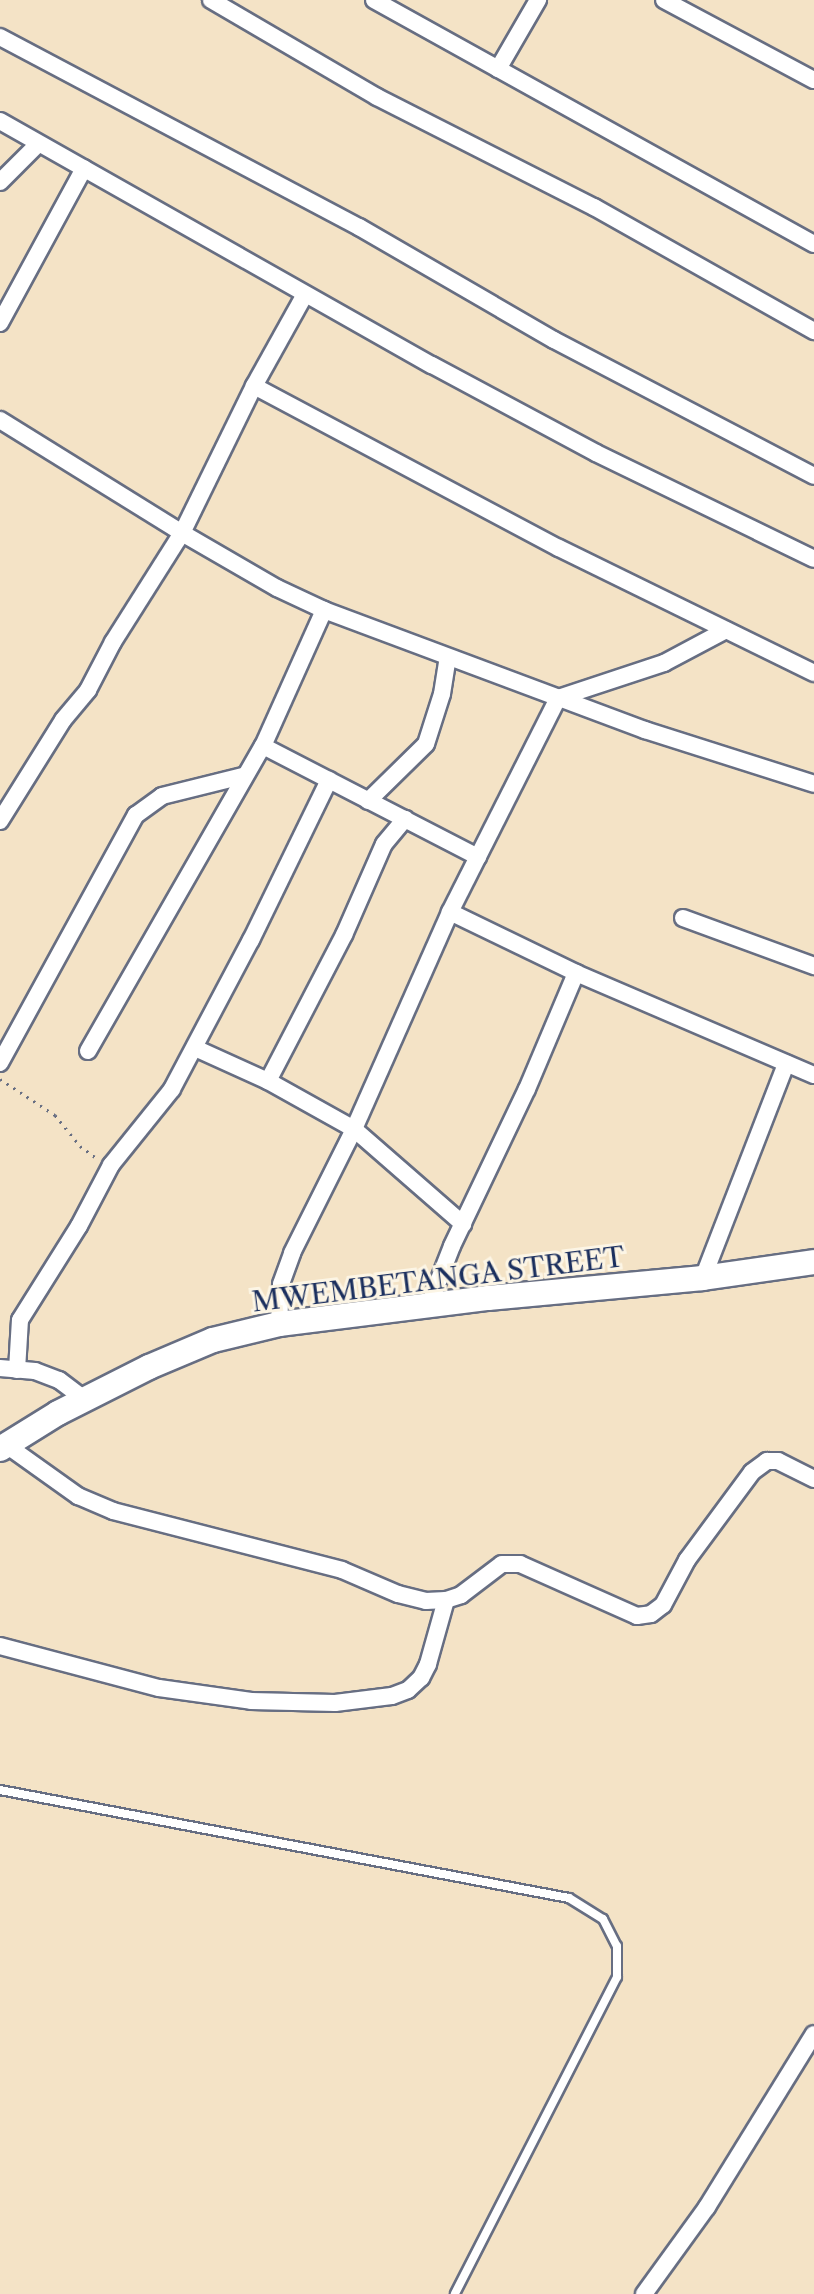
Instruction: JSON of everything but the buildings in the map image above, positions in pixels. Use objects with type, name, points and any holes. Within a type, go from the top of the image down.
[{"type":"street","points":[[211,0],[377,97],[594,207],[814,331]]},
{"type":"street","points":[[374,0],[814,244]]},
{"type":"street","points":[[498,69],[538,0]]},
{"type":"street","points":[[664,0],[814,80]]},
{"type":"street","points":[[0,37],[359,227],[554,340],[814,476]]},
{"type":"street","points":[[0,121],[304,296],[596,453],[814,559]]},
{"type":"street","points":[[0,182],[38,144]]},
{"type":"street","points":[[0,323],[84,168]]},
{"type":"street","points":[[0,821],[63,720],[88,690],[113,642],[182,533],[254,386],[304,296]]},
{"type":"street","points":[[254,386],[559,548],[814,673]]},
{"type":"street","points":[[0,420],[182,533],[277,588],[324,610],[558,698],[814,784]]},
{"type":"street","points":[[88,1051],[243,776],[263,746],[324,610]]},
{"type":"street","points":[[279,1324],[281,1284],[292,1253],[354,1129],[450,912],[558,698],[664,663],[726,630]]},
{"type":"street","points":[[368,801],[426,744],[442,694],[448,657]]},
{"type":"street","points":[[263,746],[478,857]]},
{"type":"street","points":[[0,1063],[136,815],[162,796],[243,776]]},
{"type":"street","points":[[84,1399],[59,1380],[35,1371],[8,1369],[20,1320],[79,1226],[111,1165],[172,1089],[329,780]]},
{"type":"street","points":[[268,1081],[344,935],[384,844],[405,819]]},
{"type":"street","points":[[450,912],[576,973],[814,1075]]},
{"type":"street","points":[[683,918],[814,966]]},
{"type":"street","points":[[429,1305],[576,973]]},
{"type":"street","points":[[195,1048],[268,1081],[354,1129],[463,1224]]},
{"type":"street","points":[[703,1278],[786,1064]]},
{"type":"street","name":"MWEMBETANGA STREET","points":[[3,1446],[84,1399],[213,1340],[279,1324],[429,1305],[703,1278],[814,1262]]},
{"type":"street","points":[[3,1446],[78,1496],[113,1511],[342,1570],[398,1594],[426,1601],[446,1600],[461,1595],[502,1564],[520,1564],[637,1616],[651,1614],[672,1592],[687,1560],[752,1472],[767,1461],[778,1461],[814,1479]]},
{"type":"street","points":[[0,1646],[159,1688],[251,1701],[335,1703],[392,1696],[408,1690],[421,1678],[446,1600]]},
{"type":"street","points":[[644,2294],[707,2207],[814,2034]]},
{"type":"lane","points":[[0,1790],[569,1898],[603,1919],[617,1946],[617,1977],[505,2190],[455,2294]]},
{"type":"path","points":[[0,1079],[55,1115],[90,1155],[111,1165]]}]
